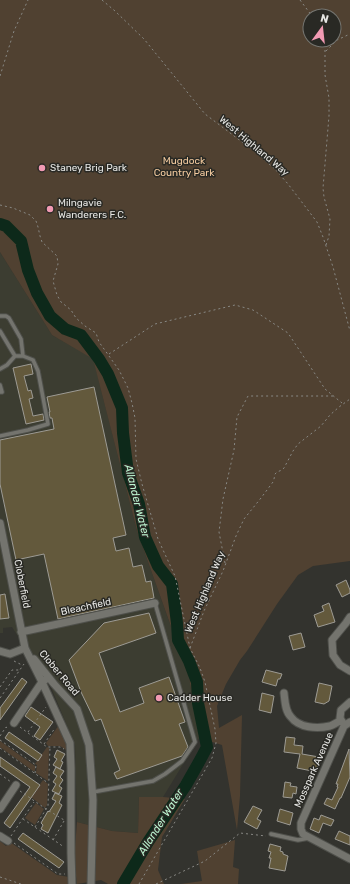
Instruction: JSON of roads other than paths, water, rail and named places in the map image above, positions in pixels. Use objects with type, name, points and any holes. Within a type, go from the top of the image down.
[{"type":"street","name":"Cloberfield","points":[[0,523],[25,648]]},
{"type":"street","name":"Bleachfield","points":[[21,632],[155,603]]},
{"type":"street","points":[[350,617],[332,640],[333,655],[340,665],[350,671]]},
{"type":"street","name":"Clober Road","points":[[25,648],[77,709],[89,745],[93,792],[91,884]]},
{"type":"street","name":"Clober Road","points":[[25,648],[70,743],[72,884]]},
{"type":"street","points":[[0,651],[10,654],[25,648]]},
{"type":"street","points":[[14,723],[42,682],[49,678]]},
{"type":"street","points":[[284,693],[290,716],[297,723],[306,726],[319,727],[345,722]]},
{"type":"street","name":"Mosspark Avenue","points":[[310,838],[303,834],[301,823],[345,722],[340,718],[342,710],[350,702]]},
{"type":"street","points":[[0,809],[16,785]]},
{"type":"street","points":[[0,836],[8,840]]},
{"type":"street","points":[[310,838],[350,859]]},
{"type":"lane","points":[[0,316],[6,316],[9,318],[21,339],[23,356]]},
{"type":"lane","points":[[0,331],[15,356]]},
{"type":"lane","points":[[0,369],[7,365],[15,356],[23,356],[33,360],[38,371],[48,424],[0,436]]},
{"type":"lane","points":[[0,385],[2,392],[0,392]]},
{"type":"lane","points":[[93,792],[153,780],[165,774],[182,761],[195,742],[155,603]]},
{"type":"lane","points":[[271,834],[298,840],[310,838]]},
{"type":"waterway","name":"Allander Water","points":[[0,224],[6,226],[21,241],[28,270],[37,293],[50,316],[65,329],[81,335],[108,374],[122,408],[123,433],[128,473],[139,504],[145,537],[158,566],[172,584],[178,640],[189,661],[197,682],[198,703],[207,747],[186,785],[148,842],[123,884]]},
{"type":"place","name":"Staney Brig Park","points":[[42,168]]},
{"type":"place","name":"Milngavie Wanderers F.C.","points":[[50,209]]},
{"type":"place","name":"Cadder House","points":[[159,698]]},
{"type":"park label","name":"Mugdock Country Park","points":[[184,166]]}]
